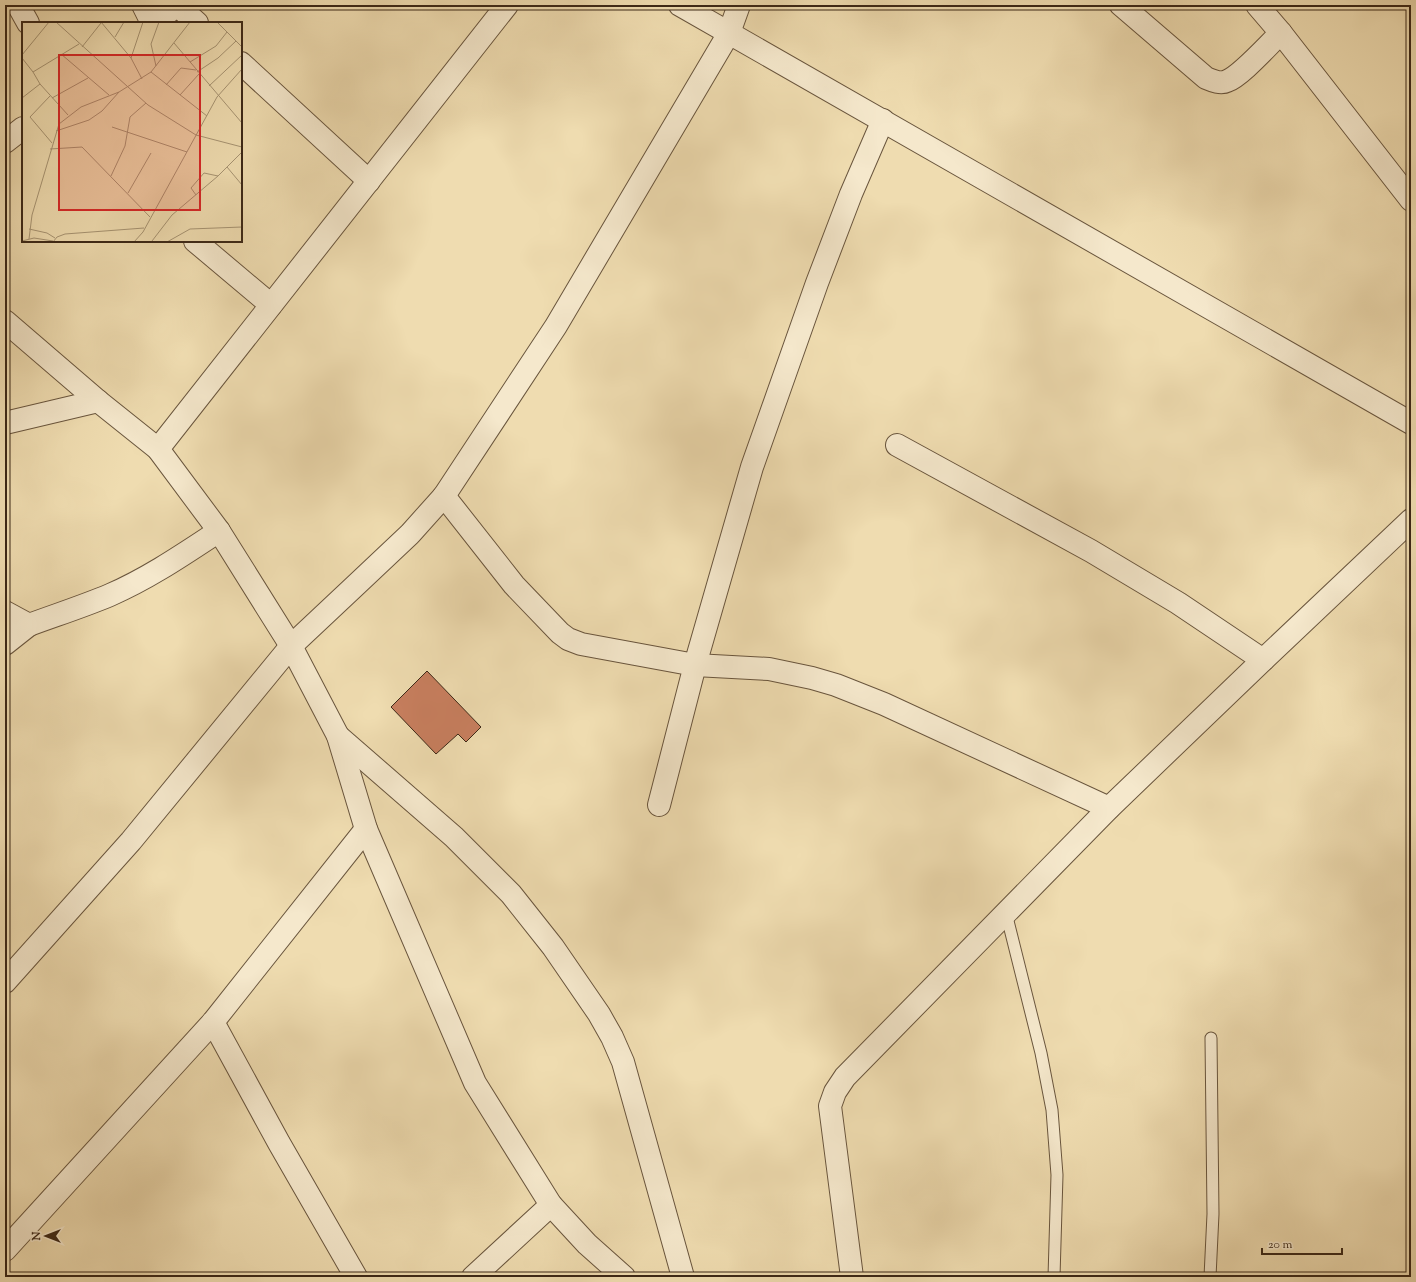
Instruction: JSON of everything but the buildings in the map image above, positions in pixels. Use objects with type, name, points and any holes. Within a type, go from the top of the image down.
[{"type":"street","points":[[18,5],[27,22]]},
{"type":"street","points":[[143,5],[153,22]]},
{"type":"street","points":[[155,22],[177,5],[196,22]]},
{"type":"street","points":[[158,450],[507,5]]},
{"type":"street","points":[[680,5],[1411,423]]},
{"type":"street","points":[[5,982],[131,841],[291,646],[410,534],[444,496],[556,326],[729,33],[739,5]]},
{"type":"street","points":[[1122,5],[1206,78],[1216,82],[1227,82],[1238,75],[1281,33]]},
{"type":"street","points":[[1257,5],[1281,33],[1411,200]]},
{"type":"street","points":[[242,64],[369,181]]},
{"type":"street","points":[[659,805],[695,665],[752,467],[817,283],[851,194],[883,120]]},
{"type":"street","points":[[5,142],[22,129]]},
{"type":"street","points":[[196,242],[271,305]]},
{"type":"street","points":[[5,321],[98,401],[158,450],[219,531],[291,646],[338,736],[366,829],[475,1083],[552,1205],[587,1244],[624,1277]]},
{"type":"street","points":[[5,424],[98,401]]},
{"type":"street","points":[[897,445],[1090,551],[1178,603],[1263,660]]},
{"type":"street","points":[[444,496],[514,585],[552,626],[568,639],[581,644],[695,665],[769,669],[812,678],[836,685],[884,704],[1109,808]]},
{"type":"street","points":[[852,1277],[830,1106],[835,1092],[845,1077],[1109,808],[1411,520]]},
{"type":"street","points":[[5,644],[29,625],[110,595],[158,569],[219,531]]},
{"type":"street","points":[[5,612],[29,625]]},
{"type":"street","points":[[338,736],[454,837],[511,894],[553,947],[599,1014],[612,1037],[623,1062],[683,1277]]},
{"type":"street","points":[[5,1250],[213,1022],[366,829]]},
{"type":"street","points":[[213,1022],[279,1144],[356,1277]]},
{"type":"street","points":[[473,1277],[552,1205]]},
{"type":"lane","points":[[1006,913],[1041,1053],[1052,1110],[1057,1175],[1054,1277]]},
{"type":"lane","points":[[1210,1277],[1213,1214],[1211,1038]]}]
